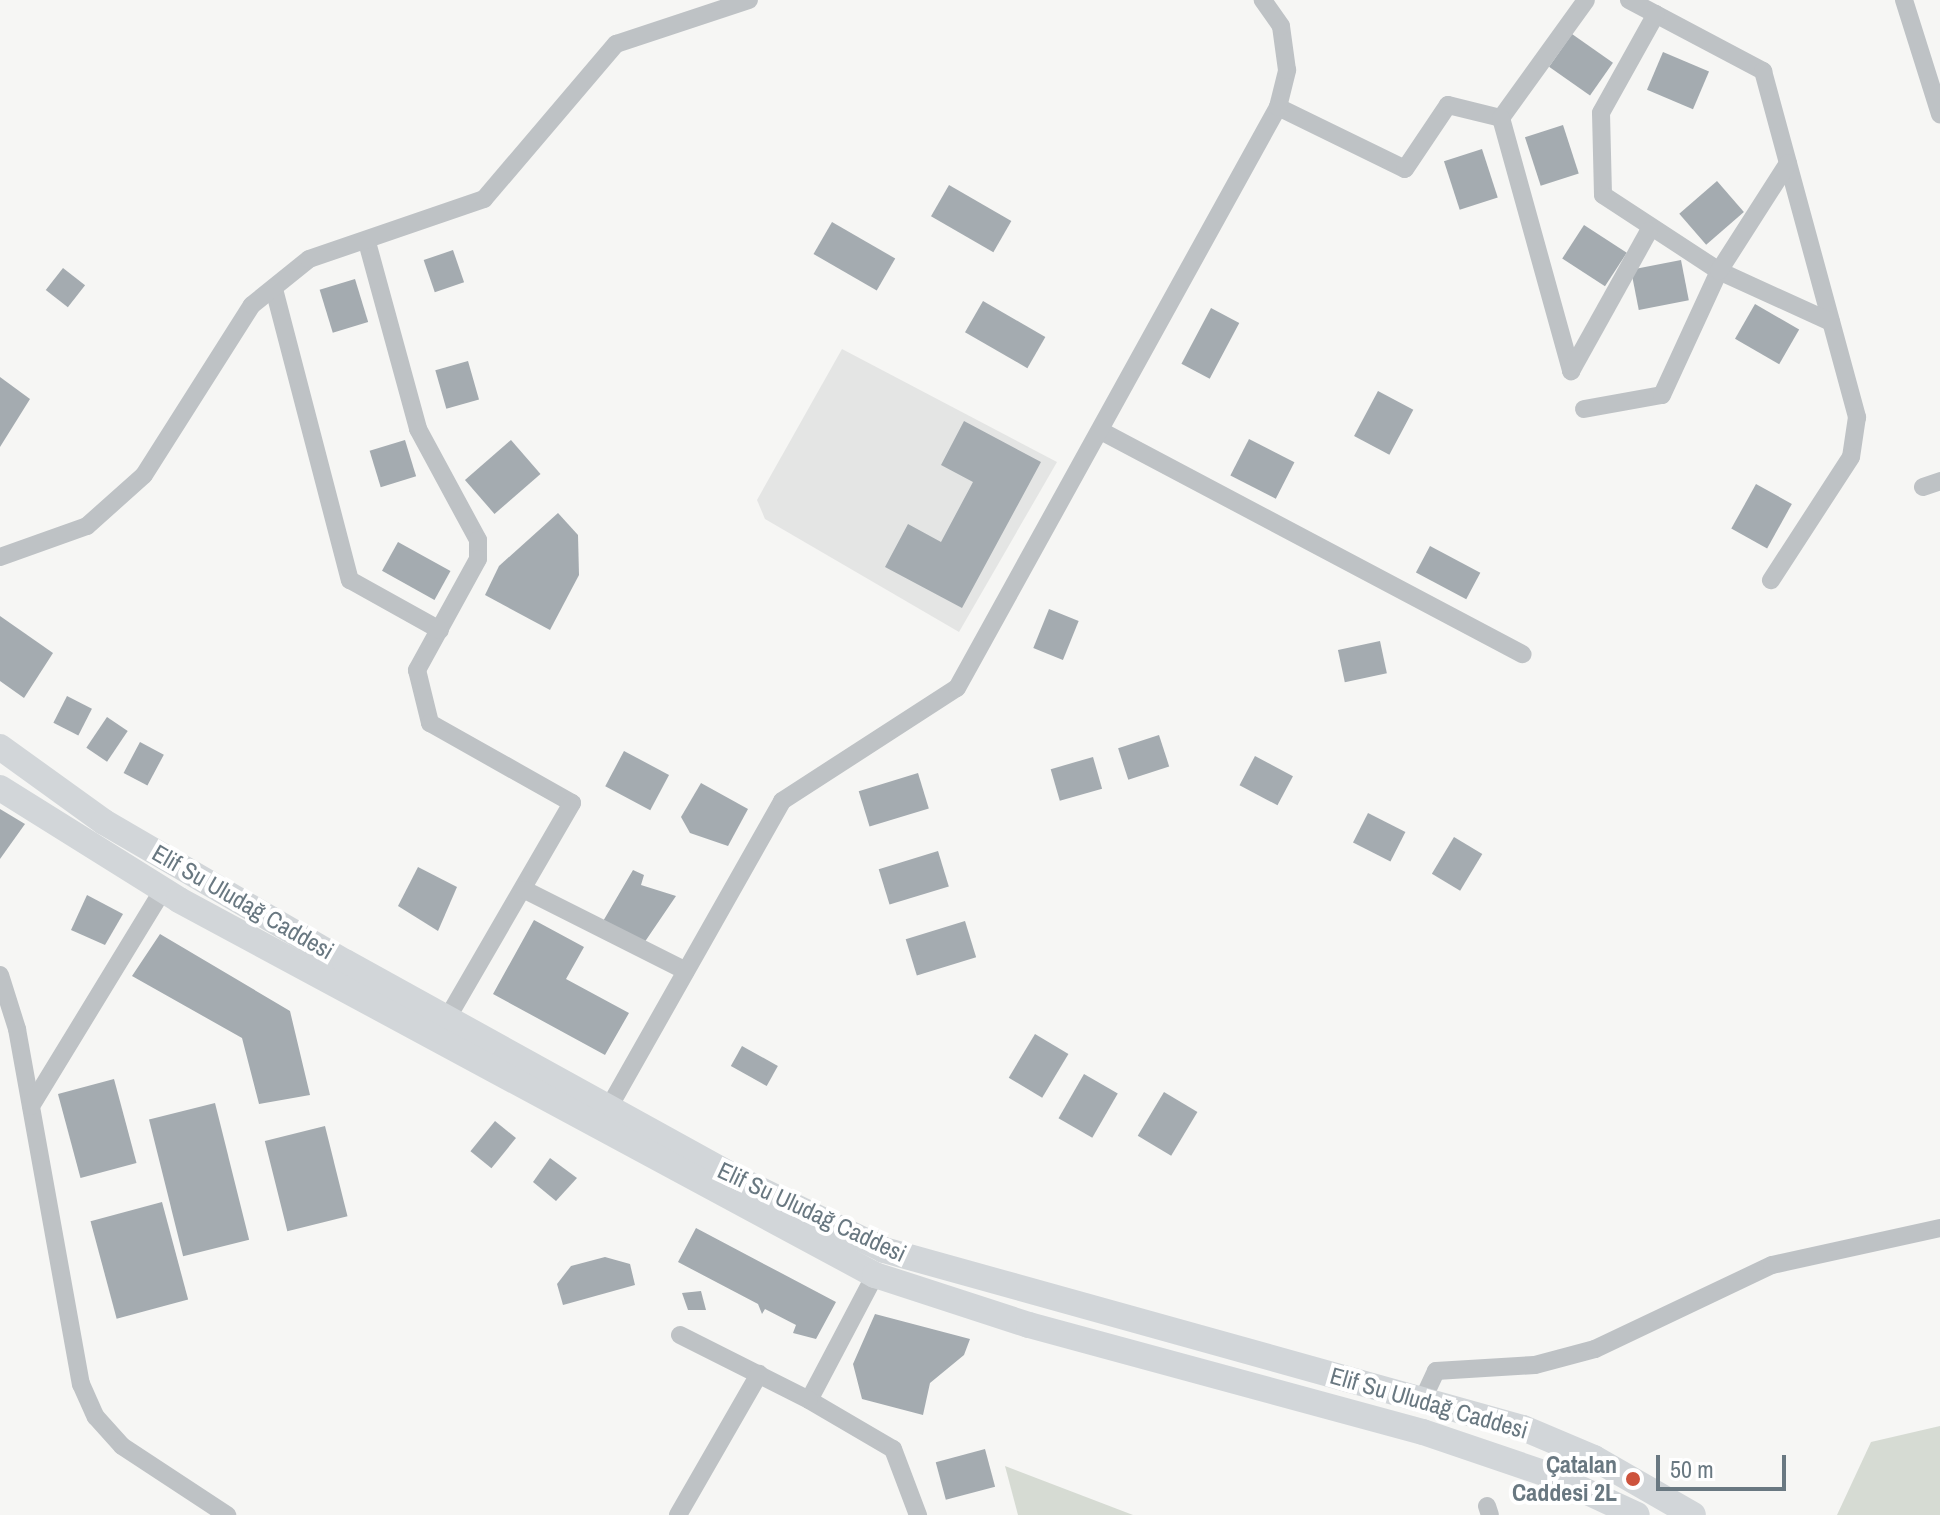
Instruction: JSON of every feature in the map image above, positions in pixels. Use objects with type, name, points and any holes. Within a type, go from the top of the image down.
[{"type":"main road","name":"Elif Su Uludağ Caddesi","points":[[0,747],[104,822],[608,1109],[884,1250],[1423,1399],[1594,1458],[1693,1515]]},
{"type":"main road","name":"Elif Su Uludağ Caddesi","points":[[0,788],[163,890],[875,1275],[1029,1325],[1423,1432],[1555,1477],[1637,1515]]},
{"type":"street","points":[[0,557],[87,526],[144,475],[252,305],[309,259],[367,242],[484,199],[616,44],[714,6],[749,0]]},
{"type":"street","points":[[608,1109],[782,801],[957,688],[1278,107],[1285,55],[1281,26],[1263,0]]},
{"type":"street","points":[[1501,118],[1586,0]]},
{"type":"street","points":[[1629,0],[1763,71],[1857,417],[1851,457],[1771,580]]},
{"type":"street","points":[[1904,0],[1940,114]]},
{"type":"street","points":[[1656,14],[1601,113],[1597,152],[1603,195],[1649,231],[1719,271],[1831,322]]},
{"type":"street","points":[[1278,107],[1405,169],[1448,105],[1501,118]]},
{"type":"street","points":[[1501,118],[1571,371],[1649,231]]},
{"type":"street","points":[[1584,409],[1662,395],[1719,271],[1788,163]]},
{"type":"street","points":[[367,242],[418,429],[478,540],[478,559],[417,670],[430,723],[572,803],[525,890],[448,1017]]},
{"type":"street","points":[[274,289],[350,580],[440,630]]},
{"type":"street","points":[[1101,431],[1523,654]]},
{"type":"street","points":[[31,1106],[163,890]]},
{"type":"street","points":[[525,890],[686,971]]},
{"type":"street","points":[[0,975],[31,1106],[81,1384],[96,1417],[153,1470],[227,1515]]},
{"type":"street","points":[[1423,1399],[1436,1371],[1535,1365],[1595,1349],[1772,1265],[1940,1228]]},
{"type":"street","points":[[809,1400],[875,1275]]},
{"type":"street","points":[[680,1335],[809,1400],[893,1449],[918,1515]]},
{"type":"street","points":[[678,1515],[759,1374]]},
{"type":"shaded area","points":[[842,349],[1057,462],[959,632],[765,519],[757,500]]},
{"type":"shaded area","points":[[1940,1426],[1940,1515],[1837,1515],[1871,1442]]},
{"type":"shaded area","points":[[1005,1466],[1133,1515],[1018,1515]]},
{"type":"building","points":[[1572,34],[1613,63],[1590,95],[1549,67]]},
{"type":"building","points":[[1663,52],[1709,72],[1693,109],[1647,90]]},
{"type":"building","points":[[1563,125],[1579,174],[1541,186],[1525,137]]},
{"type":"building","points":[[1482,149],[1498,198],[1460,210],[1444,161]]},
{"type":"building","points":[[1717,181],[1744,212],[1706,245],[1679,214]]},
{"type":"building","points":[[949,185],[1011,221],[993,252],[931,216]]},
{"type":"building","points":[[832,222],[895,258],[877,291],[814,254]]},
{"type":"building","points":[[1584,225],[1627,253],[1605,286],[1562,259]]},
{"type":"building","points":[[453,250],[464,282],[435,292],[424,260]]},
{"type":"building","points":[[1681,260],[1689,300],[1639,310],[1631,270]]},
{"type":"building","points":[[63,268],[85,285],[68,307],[46,290]]},
{"type":"building","points":[[355,279],[368,322],[333,333],[320,290]]},
{"type":"building","points":[[983,301],[1045,337],[1027,368],[965,332]]},
{"type":"building","points":[[1755,304],[1799,330],[1779,364],[1735,339]]},
{"type":"building","points":[[1211,308],[1239,323],[1210,379],[1181,364]]},
{"type":"building","points":[[468,361],[479,399],[446,409],[435,370]]},
{"type":"building","points":[[0,377],[30,399],[0,447]]},
{"type":"building","points":[[1378,391],[1413,410],[1389,455],[1354,436]]},
{"type":"building","points":[[964,421],[1041,462],[962,608],[885,567],[908,524],[941,542],[973,482],[941,465]]},
{"type":"building","points":[[1249,439],[1294,462],[1276,499],[1230,476]]},
{"type":"building","points":[[405,440],[416,476],[381,487],[370,451]]},
{"type":"building","points":[[511,440],[541,474],[494,514],[465,480]]},
{"type":"building","points":[[1756,484],[1792,504],[1767,548],[1731,529]]},
{"type":"building","points":[[558,513],[578,535],[579,575],[550,630],[485,595],[499,566]]},
{"type":"building","points":[[398,542],[450,571],[434,600],[382,571]]},
{"type":"building","points":[[1430,546],[1480,573],[1466,599],[1416,572]]},
{"type":"building","points":[[1049,609],[1079,621],[1063,660],[1033,648]]},
{"type":"building","points":[[0,616],[53,653],[24,698],[0,681]]},
{"type":"building","points":[[1380,641],[1387,673],[1345,682],[1338,650]]},
{"type":"building","points":[[67,696],[92,709],[78,735],[53,723]]},
{"type":"building","points":[[107,717],[128,731],[107,762],[86,748]]},
{"type":"building","points":[[1159,735],[1169,766],[1128,780],[1118,748]]},
{"type":"building","points":[[140,742],[164,755],[147,786],[124,773]]},
{"type":"building","points":[[624,751],[669,775],[650,810],[605,786]]},
{"type":"building","points":[[1255,756],[1293,776],[1277,805],[1240,785]]},
{"type":"building","points":[[1093,757],[1102,789],[1060,801],[1051,769]]},
{"type":"building","points":[[918,773],[929,808],[870,827],[859,791]]},
{"type":"building","points":[[701,783],[748,809],[728,846],[690,833],[681,817]]},
{"type":"building","points":[[0,809],[25,824],[0,859]]},
{"type":"building","points":[[1368,813],[1405,832],[1390,861],[1353,842]]},
{"type":"building","points":[[1454,837],[1482,854],[1460,891],[1432,874]]},
{"type":"building","points":[[938,851],[949,886],[890,905],[879,869]]},
{"type":"building","points":[[418,867],[457,887],[438,931],[398,906]]},
{"type":"building","points":[[633,870],[644,875],[641,885],[676,896],[642,946],[602,923]]},
{"type":"building","points":[[87,895],[123,914],[105,945],[71,930]]},
{"type":"building","points":[[534,920],[584,947],[566,979],[629,1013],[605,1055],[493,994]]},
{"type":"building","points":[[965,921],[976,957],[917,975],[906,939]]},
{"type":"building","points":[[160,934],[290,1011],[310,1095],[259,1104],[242,1038],[132,976]]},
{"type":"building","points":[[1035,1034],[1068,1054],[1042,1098],[1009,1078]]},
{"type":"building","points":[[742,1046],[778,1066],[767,1086],[731,1066]]},
{"type":"building","points":[[1084,1074],[1118,1094],[1092,1138],[1058,1118]]},
{"type":"building","points":[[114,1079],[137,1163],[80,1178],[58,1094]]},
{"type":"building","points":[[1164,1092],[1197,1112],[1171,1156],[1138,1136]]},
{"type":"building","points":[[215,1103],[249,1240],[183,1256],[149,1119]]},
{"type":"building","points":[[495,1121],[516,1138],[491,1168],[470,1151]]},
{"type":"building","points":[[325,1126],[347,1216],[287,1231],[265,1141]]},
{"type":"building","points":[[550,1158],[577,1178],[556,1201],[533,1182]]},
{"type":"building","points":[[162,1202],[188,1300],[117,1319],[91,1221]]},
{"type":"building","points":[[696,1228],[836,1302],[816,1339],[793,1333],[796,1325],[765,1309],[762,1314],[758,1304],[678,1262]]},
{"type":"building","points":[[605,1257],[630,1264],[635,1285],[563,1305],[557,1284],[571,1266]]},
{"type":"building","points":[[701,1291],[706,1310],[688,1310],[682,1293]]},
{"type":"building","points":[[875,1314],[970,1339],[964,1355],[930,1383],[923,1415],[862,1399],[853,1364]]},
{"type":"building","points":[[985,1449],[995,1487],[946,1500],[936,1462]]},
{"type":"place","name":"Çatalan Caddesi 2L","points":[[1633,1479]]}]
